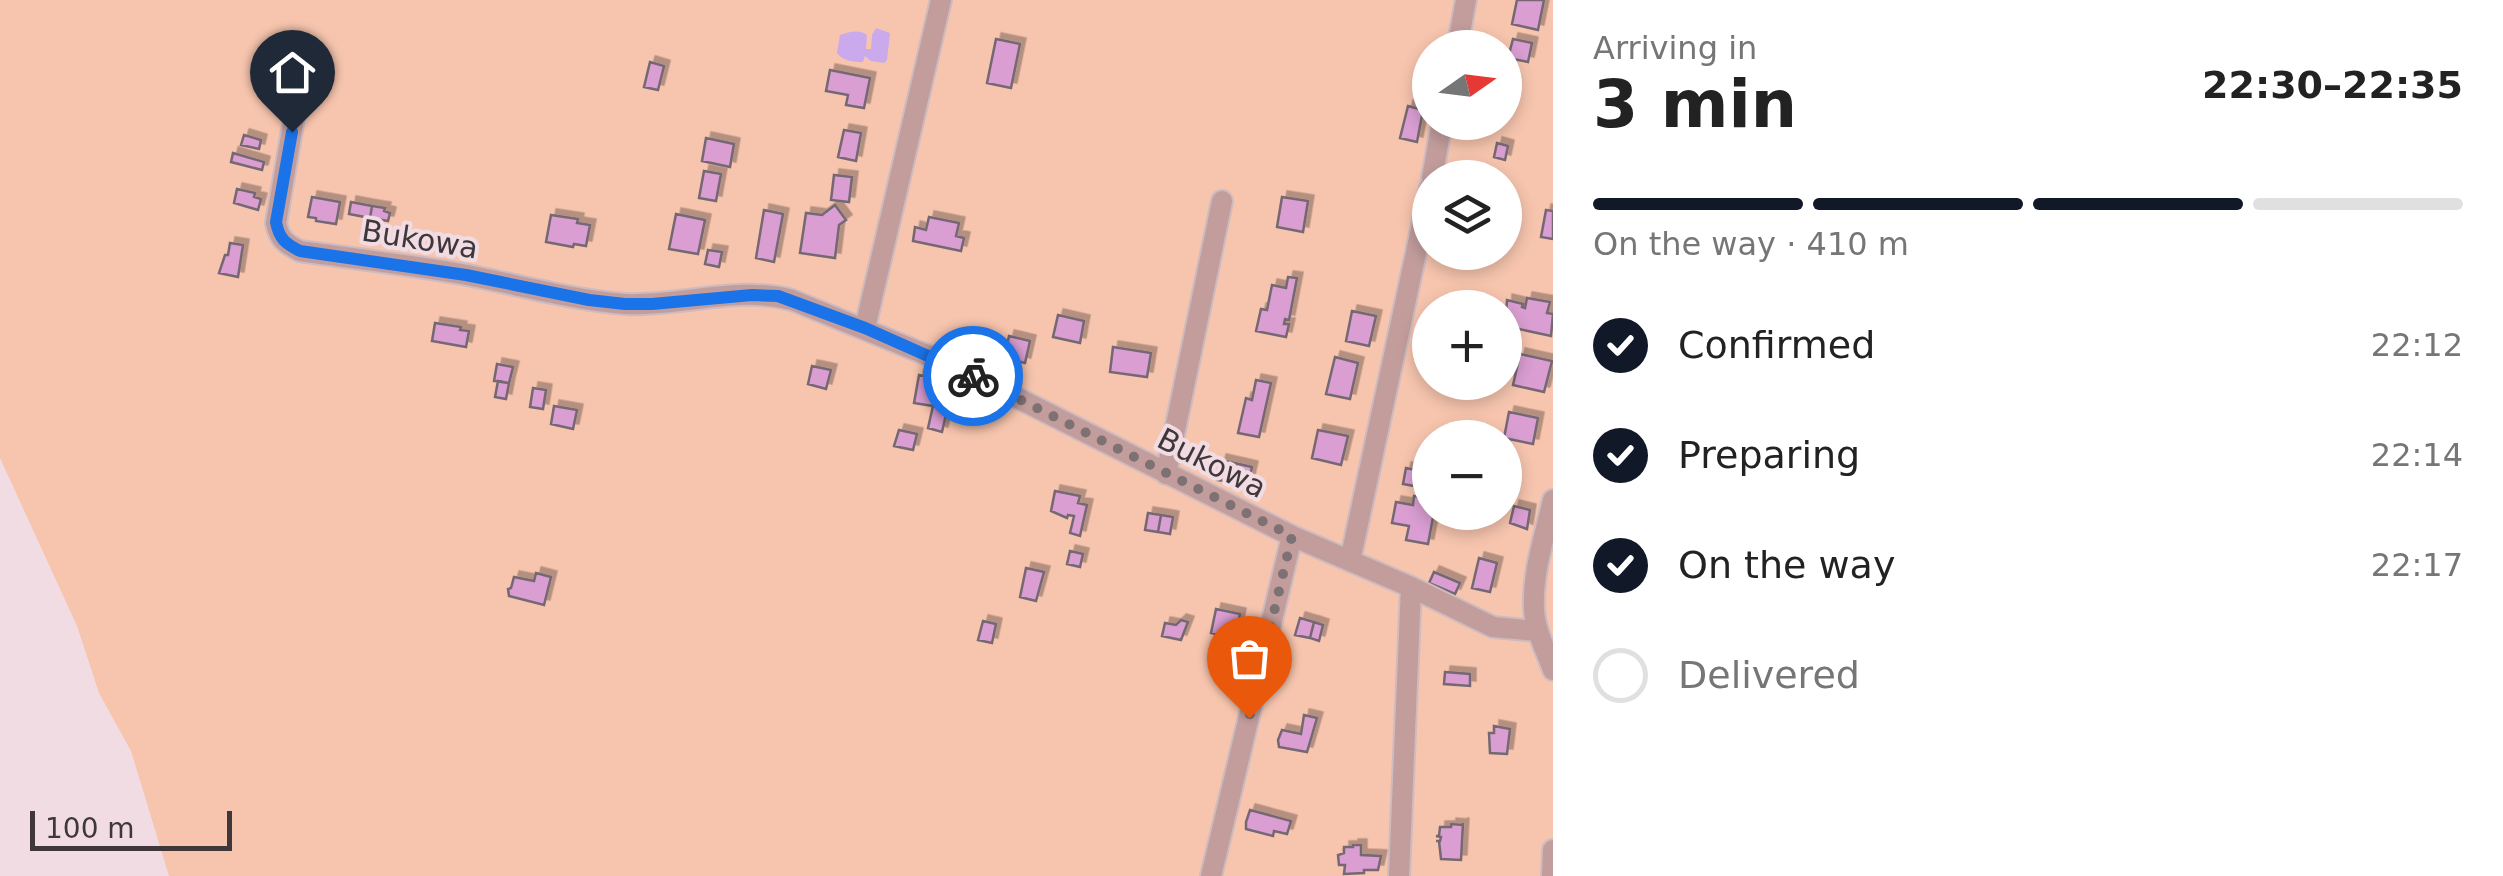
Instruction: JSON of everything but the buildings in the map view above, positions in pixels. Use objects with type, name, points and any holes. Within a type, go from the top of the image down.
[{"type":"street","points":[[865,328],[941,0]]},
{"type":"street","points":[[1460,30],[1466,0]]},
{"type":"street","name":"Bukowa","points":[[297,101],[276,222],[278,235],[300,251],[466,275],[625,304],[778,296],[954,366],[1292,536],[1493,627],[1538,632]]},
{"type":"street","points":[[1166,474],[1222,202]]},
{"type":"street","points":[[1350,562],[1412,270]]},
{"type":"street","points":[[1553,500],[1535,583],[1534,611],[1553,670]]},
{"type":"street","points":[[1211,876],[1292,536]]},
{"type":"street","points":[[1399,876],[1411,588]]},
{"type":"street","points":[[1552,876],[1553,850]]},
{"type":"shaded area","points":[[0,0],[1553,0],[1553,876],[169,876],[131,751],[99,693],[77,626],[0,458]]},
{"type":"shaded area","points":[[876,28],[890,33],[884,63],[865,56],[863,62],[852,61],[837,53],[840,35],[854,32],[867,35],[866,49],[871,49]]},
{"type":"way so far","points":[[973,376],[1292,536],[1249,718]]},
{"type":"route","points":[[292,132],[276,222],[278,235],[300,251],[466,275],[625,304],[778,296],[865,328],[973,376]]}]
